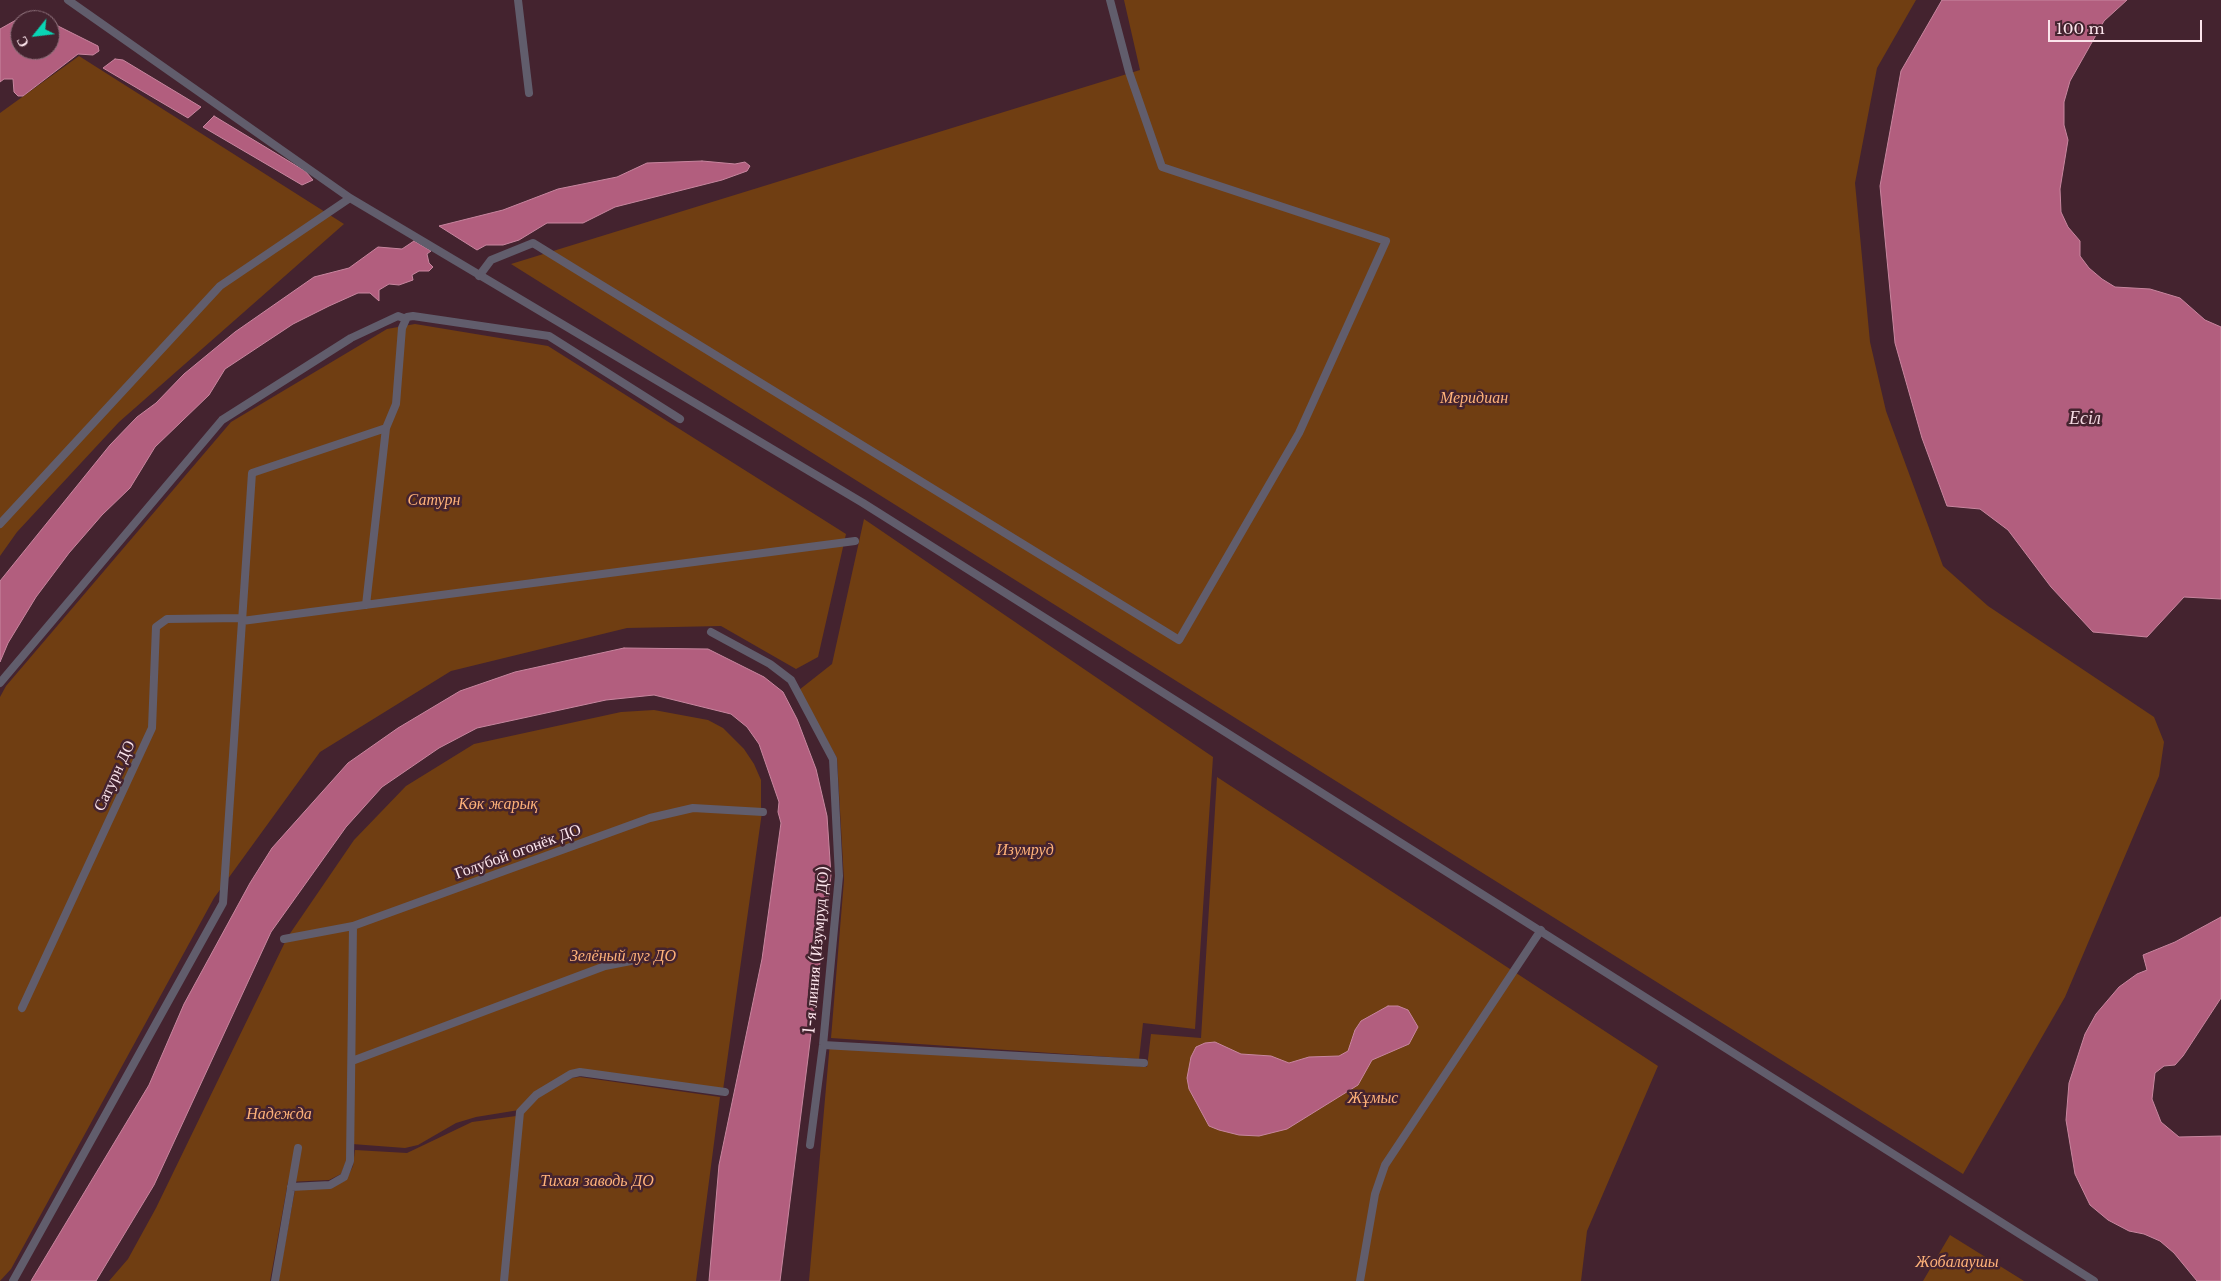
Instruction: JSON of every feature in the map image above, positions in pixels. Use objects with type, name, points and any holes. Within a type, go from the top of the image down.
[{"type":"street","points":[[68,0],[350,198],[863,503],[2094,1281]]},
{"type":"street","points":[[518,0],[529,93]]},
{"type":"street","points":[[479,276],[491,260],[532,243],[1179,640],[1299,433],[1386,241],[1162,167],[1129,72],[1110,0]]},
{"type":"street","points":[[0,524],[220,286],[350,198]]},
{"type":"street","points":[[0,683],[222,420],[351,338],[398,316],[406,319]]},
{"type":"street","points":[[366,605],[386,428],[396,404],[402,328],[406,319],[413,316],[549,336],[680,419]]},
{"type":"street","points":[[13,1281],[223,904],[252,473],[386,428]]},
{"type":"street","points":[[242,620],[855,541]]},
{"type":"street","name":"Сатурн ДО","points":[[22,1008],[152,728],[156,627],[160,622],[167,619],[242,620]]},
{"type":"street","name":"1-я линия (Изумруд ДО)","points":[[711,632],[770,664],[791,680],[833,759],[839,876],[823,1045],[810,1145]]},
{"type":"street","name":"Голубой огонёк ДО","points":[[284,939],[353,926],[650,818],[693,808],[763,812]]},
{"type":"street","points":[[292,1187],[330,1185],[344,1177],[350,1161],[353,926]]},
{"type":"street","points":[[1360,1281],[1375,1194],[1385,1164],[1540,930]]},
{"type":"street","points":[[352,1061],[605,966],[641,960]]},
{"type":"street","points":[[823,1045],[1144,1063]]},
{"type":"street","points":[[504,1281],[520,1112],[536,1094],[571,1074],[580,1072],[725,1092]]},
{"type":"street","points":[[274,1281],[298,1148]]},
{"type":"green space","name":"Меридиан","points":[[1124,0],[1916,0],[1877,68],[1855,183],[1870,342],[1886,411],[1943,566],[1988,606],[2154,717],[2164,742],[2159,776],[2065,997],[1963,1174],[511,264],[1140,70]]},
{"type":"green space","points":[[79,56],[344,224],[119,422],[17,532],[0,556],[0,113]]},
{"type":"green space","name":"Сатурн","points":[[415,324],[548,346],[846,534],[818,657],[796,669],[721,626],[627,628],[451,671],[320,752],[214,898],[11,1269],[0,1281],[0,697],[6,686],[231,422],[387,329]]},
{"type":"green space","name":"Изумруд","points":[[864,519],[1213,757],[1195,1029],[1143,1023],[1139,1059],[831,1038],[844,880],[837,758],[799,690],[832,664]]},
{"type":"green space","name":"Көк жарық","points":[[654,710],[708,720],[723,728],[744,749],[754,764],[761,780],[761,809],[691,806],[353,923],[289,935],[354,840],[406,786],[474,744],[621,712]]},
{"type":"green space","name":"Жұмыс","points":[[1217,777],[1658,1066],[1587,1231],[1581,1281],[809,1281],[830,1042],[1147,1067],[1151,1034],[1201,1038]]},
{"type":"green space","name":"Зелёный луг ДО","points":[[693,810],[762,812],[723,1090],[581,1070],[519,1110],[476,1117],[456,1123],[418,1145],[405,1148],[352,1144],[356,928],[653,820]]},
{"type":"green space","name":"Надежда","points":[[351,929],[347,1159],[341,1174],[329,1180],[288,1182],[270,1281],[109,1281],[128,1259],[156,1208],[286,940]]},
{"type":"green space","name":"Тихая заводь ДО","points":[[580,1077],[720,1097],[696,1281],[278,1281],[295,1190],[329,1188],[346,1180],[353,1166],[355,1150],[407,1153],[472,1122],[516,1116],[538,1097],[572,1078]]},
{"type":"green space","name":"Жобалаушы","points":[[1950,1235],[2024,1281],[1923,1281]]},
{"type":"water","name":"Есіл","points":[[1942,0],[2127,0],[2104,21],[2070,81],[2064,102],[2064,125],[2068,140],[2060,189],[2061,212],[2068,227],[2080,241],[2080,256],[2089,268],[2102,279],[2115,287],[2150,289],[2180,298],[2205,320],[2221,327],[2221,599],[2184,597],[2147,637],[2093,632],[2051,587],[2008,530],[1980,509],[1947,506],[1922,438],[1895,343],[1880,186],[1901,71]]},
{"type":"water","points":[[10,23],[10,60],[60,60],[60,27],[98,46],[99,51],[93,55],[78,54],[23,96],[18,96],[14,92],[13,79],[4,79],[0,82],[0,29]]},
{"type":"water","points":[[115,59],[123,60],[201,107],[188,118],[103,68]]},
{"type":"water","points":[[214,116],[305,171],[313,180],[302,185],[203,127]]},
{"type":"water","points":[[702,161],[735,164],[745,162],[750,166],[747,171],[722,180],[615,207],[583,223],[547,223],[519,240],[503,245],[486,245],[477,250],[439,226],[503,210],[558,189],[617,177],[647,163]]},
{"type":"water","points":[[414,241],[431,251],[427,254],[429,263],[433,267],[429,271],[419,271],[412,275],[413,280],[399,285],[389,284],[379,290],[379,301],[370,293],[358,293],[329,306],[293,324],[225,369],[209,395],[155,447],[130,488],[102,515],[69,553],[36,597],[8,643],[0,662],[0,581],[110,445],[137,417],[156,403],[184,374],[235,332],[314,277],[349,268],[378,247],[402,249]]},
{"type":"water","points":[[624,648],[708,649],[764,677],[783,692],[797,719],[816,769],[827,816],[831,875],[780,1281],[709,1281],[719,1165],[762,959],[781,823],[778,812],[779,802],[759,744],[747,727],[731,714],[654,695],[606,700],[477,728],[439,748],[382,787],[346,827],[271,932],[154,1185],[96,1281],[31,1281],[149,1085],[184,1004],[250,883],[272,848],[348,763],[398,728],[460,691],[515,672]]},
{"type":"water","points":[[2221,917],[2221,998],[2183,1056],[2175,1065],[2164,1066],[2155,1073],[2152,1099],[2161,1122],[2179,1137],[2221,1136],[2221,1281],[2197,1281],[2174,1253],[2160,1241],[2144,1234],[2129,1231],[2108,1220],[2090,1205],[2075,1174],[2066,1120],[2069,1083],[2085,1034],[2096,1014],[2119,987],[2137,974],[2147,970],[2143,955],[2175,942]]},
{"type":"water","points":[[1388,1006],[1398,1006],[1408,1010],[1418,1027],[1409,1044],[1372,1060],[1358,1085],[1287,1129],[1259,1136],[1239,1135],[1209,1126],[1189,1089],[1187,1078],[1191,1057],[1196,1047],[1205,1043],[1215,1042],[1241,1054],[1271,1056],[1289,1063],[1309,1057],[1339,1056],[1348,1051],[1355,1030],[1361,1021]]}]
